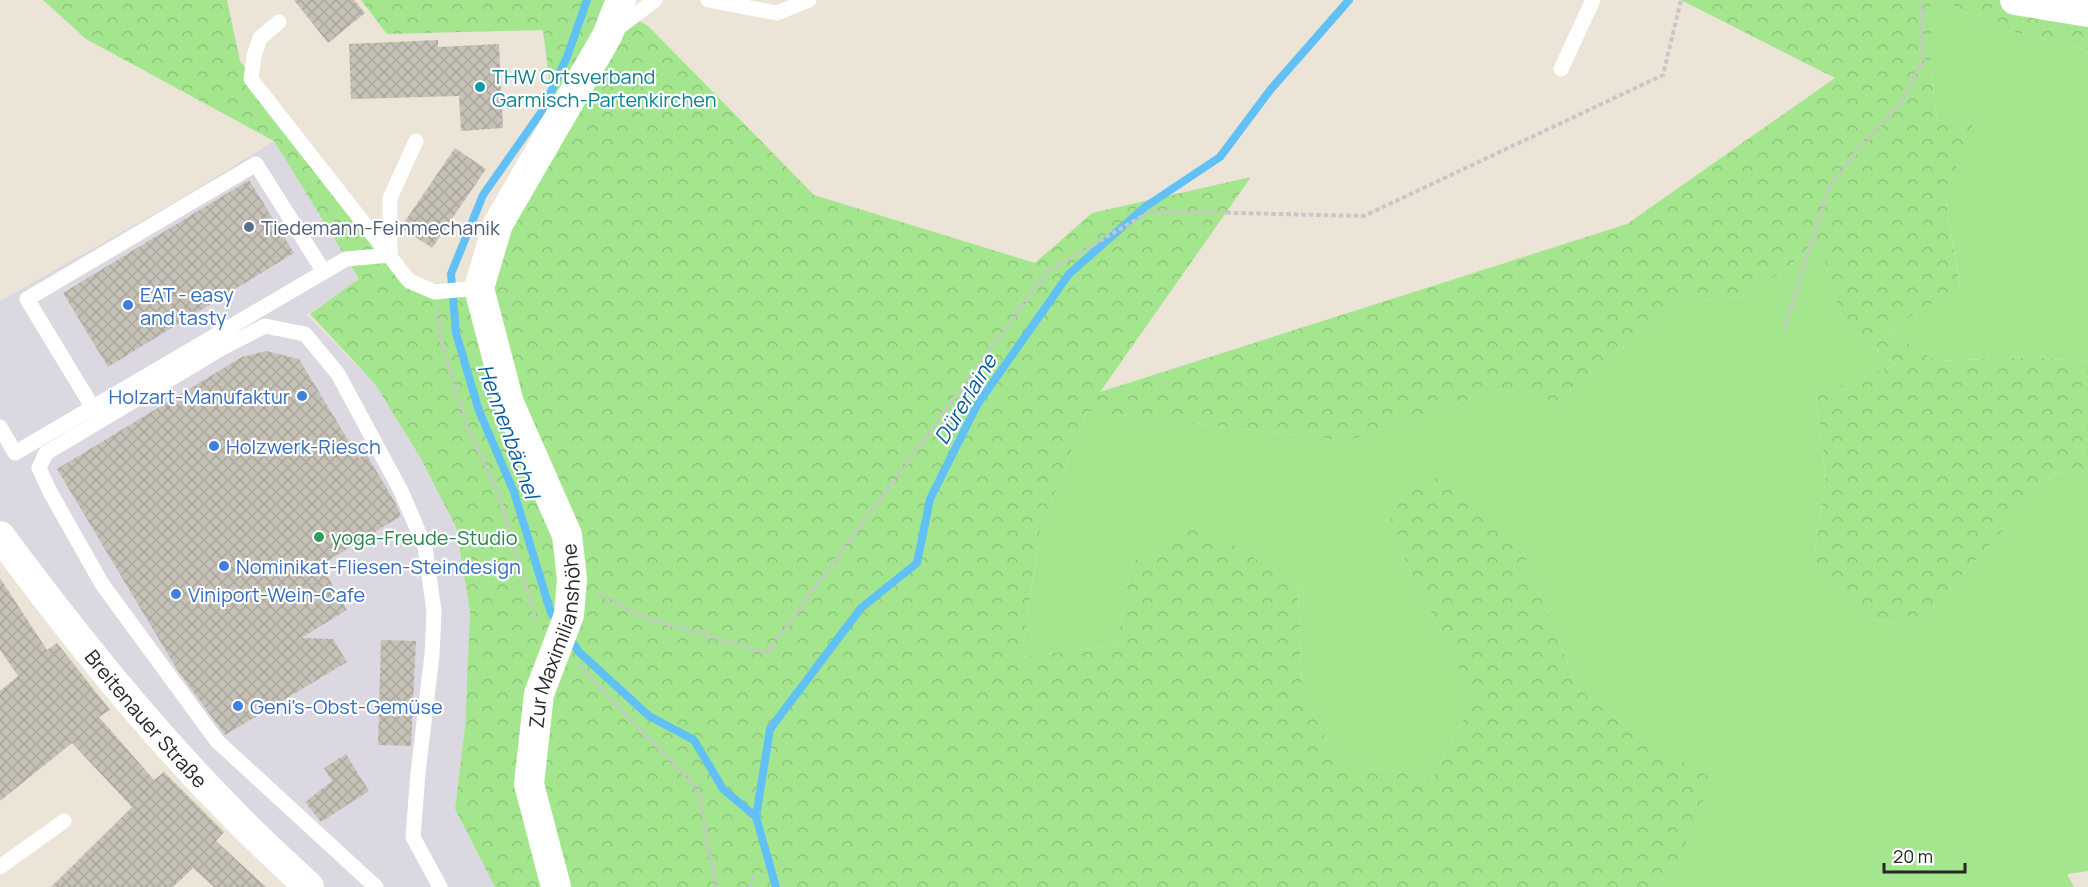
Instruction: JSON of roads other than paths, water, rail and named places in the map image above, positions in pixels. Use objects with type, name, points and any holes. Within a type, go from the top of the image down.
[{"type":"street","points":[[473,289],[498,224],[607,36],[621,0]]},
{"type":"street","points":[[2015,0],[2088,12]]},
{"type":"street","name":"Zur Maximilianshöhe","points":[[473,289],[509,403],[567,535],[572,579],[569,615],[548,636],[539,694],[530,784],[556,887]]},
{"type":"street","name":"Breitenauer Straße","points":[[0,536],[59,615],[147,721],[236,817],[309,887]]},
{"type":"lane","points":[[607,36],[655,0]]},
{"type":"lane","points":[[708,0],[777,13],[809,0]]},
{"type":"lane","points":[[1561,69],[1593,0]]},
{"type":"lane","points":[[279,22],[260,38],[254,56],[251,79],[409,281],[435,292],[473,289]]},
{"type":"lane","points":[[390,255],[390,198],[417,141]]},
{"type":"lane","points":[[93,408],[27,299],[226,181],[256,164],[324,272]]},
{"type":"lane","points":[[0,427],[15,453],[346,259],[390,255]]},
{"type":"lane","points":[[376,887],[218,741],[102,584],[39,468],[46,453],[222,348],[265,326],[305,334],[338,374],[401,491],[425,547],[434,611],[432,655],[413,837],[440,887]]},
{"type":"lane","points":[[0,867],[64,821]]},
{"type":"waterway","name":"Hennenbächel","points":[[560,625],[551,613],[514,492],[479,411],[456,333],[451,274],[483,195],[542,111],[567,57],[587,0]]},
{"type":"waterway","name":"Dürerlaine","points":[[776,887],[756,817],[770,729],[861,608],[917,563],[930,499],[977,405],[1069,274],[1145,207],[1220,157],[1271,89],[1349,0]]},
{"type":"waterway","name":"Hennenbächel","points":[[569,637],[579,652],[649,716],[694,740],[723,789],[756,817]]},
{"type":"place","name":"THW Ortsverband Garmisch-Partenkirchen","points":[[480,87]]},
{"type":"place","name":"Tiedemann-Feinmechanik","points":[[249,227]]},
{"type":"place","name":"EAT - easy and tasty","points":[[128,305]]},
{"type":"place","name":"Holzart-Manufaktur","points":[[302,396]]},
{"type":"place","name":"Holzwerk-Riesch","points":[[214,446]]},
{"type":"place","name":"yoga-Freude-Studio","points":[[319,537]]},
{"type":"place","name":"Nominikat-Fliesen-Steindesign","points":[[224,566]]},
{"type":"place","name":"Viniport-Wein-Cafe","points":[[176,594]]},
{"type":"place","name":"Geni's-Obst-Gemüse","points":[[238,706]]}]
